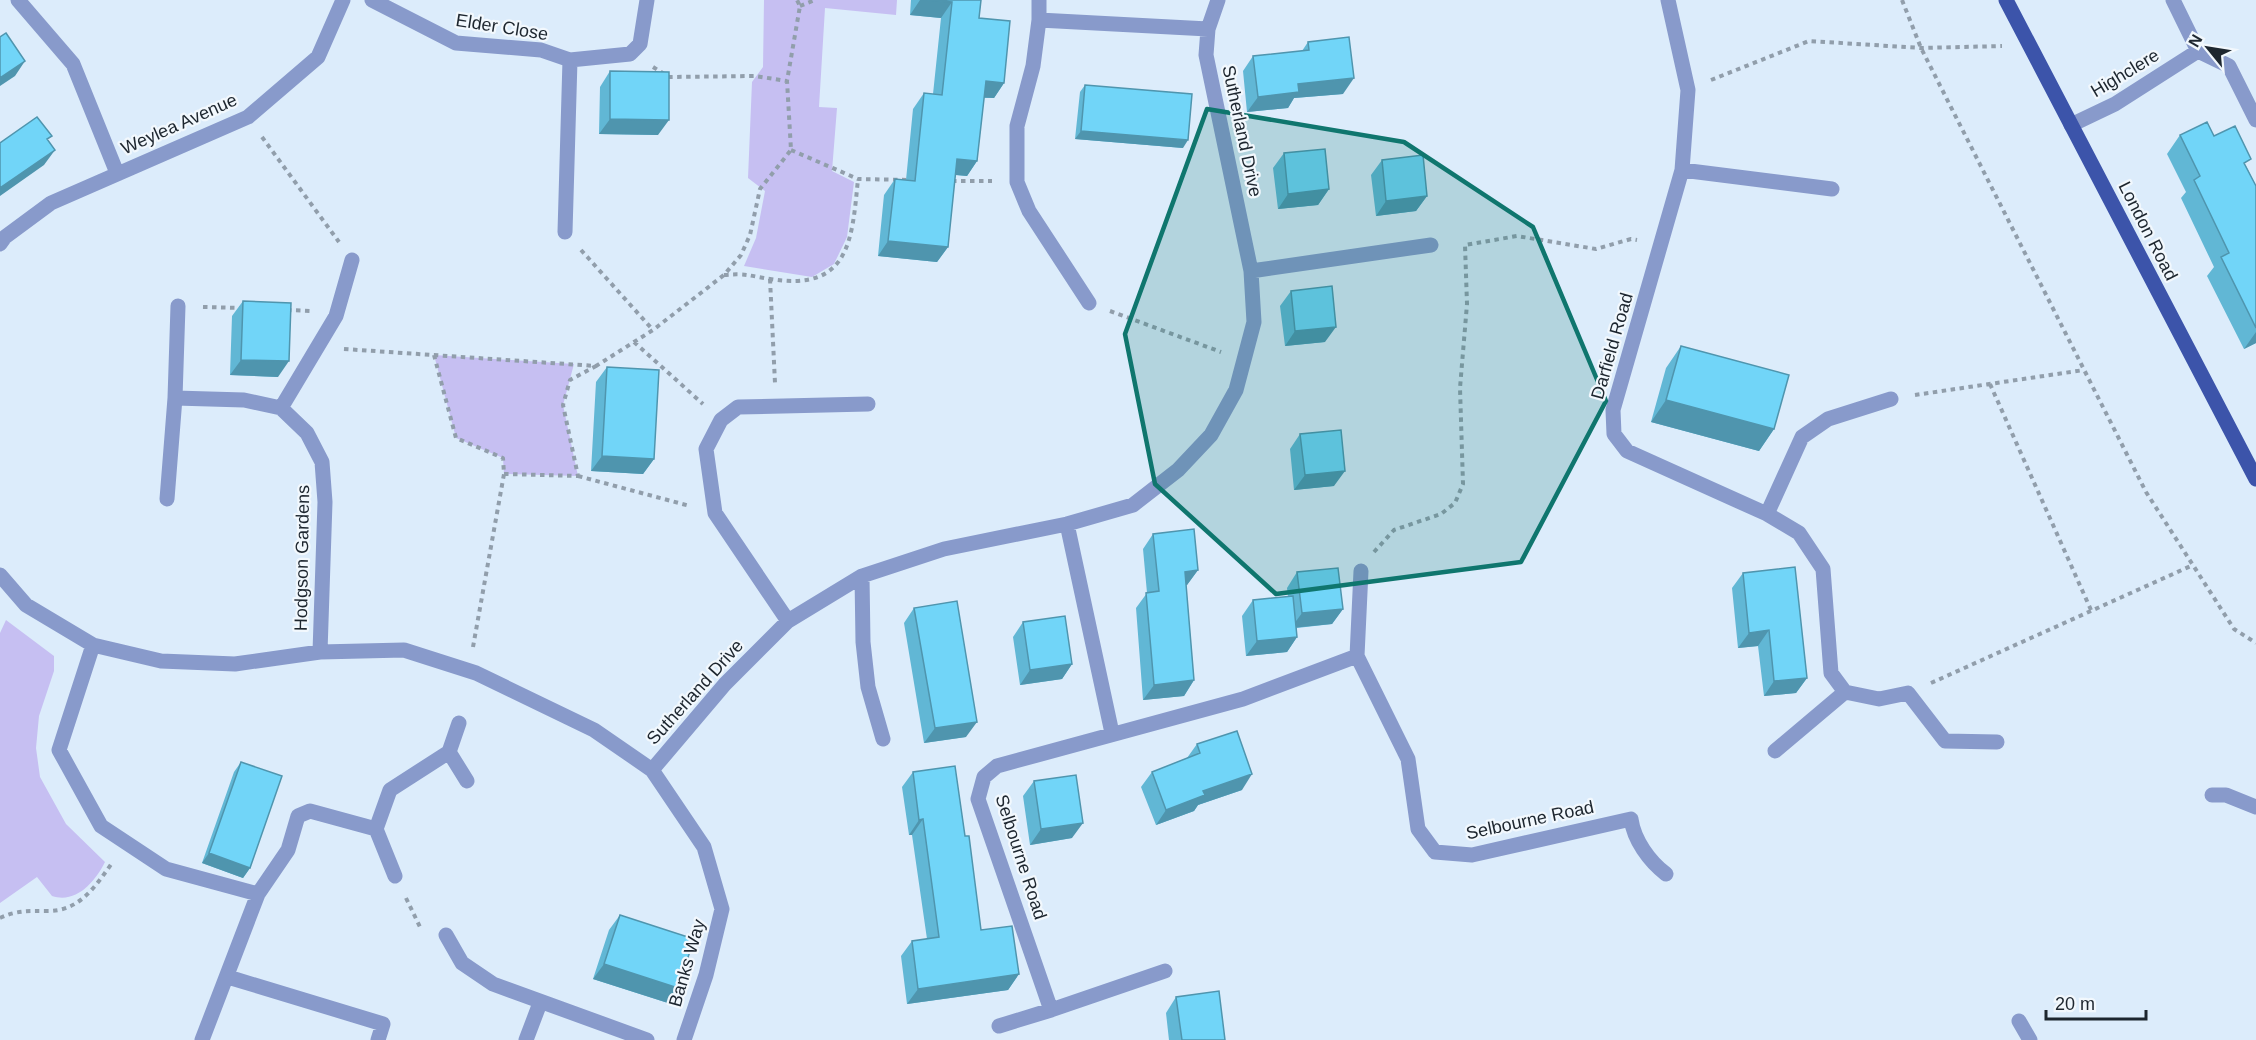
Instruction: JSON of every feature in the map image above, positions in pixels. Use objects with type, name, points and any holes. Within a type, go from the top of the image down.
[{"type":"main road","name":"London Road","points":[[2006,0],[2256,480]]},
{"type":"street","points":[[0,244],[5,237],[51,203],[117,173],[73,64],[18,0]]},
{"type":"street","name":"Weylea Avenue","points":[[117,173],[248,117],[318,57],[343,0]]},
{"type":"street","name":"Elder Close","points":[[372,0],[456,43],[541,50],[570,60]]},
{"type":"street","points":[[565,231],[570,60],[630,54],[640,44],[647,0]]},
{"type":"street","points":[[1039,0],[1039,20],[1033,66],[1017,126],[1017,182],[1029,212],[1089,303]]},
{"type":"street","name":"Sutherland Drive","points":[[0,574],[26,605],[93,645],[161,661],[225,663],[320,652],[404,650],[476,673],[594,730],[652,770],[725,684],[788,621],[862,576],[944,549],[1067,524],[1133,505],[1178,470],[1211,435],[1236,390],[1254,322],[1251,271],[1206,55],[1208,29],[1218,0]]},
{"type":"street","name":"Darfield Road","points":[[1668,0],[1688,90],[1682,170],[1613,410],[1614,434],[1627,451],[1767,514],[1799,533],[1823,569],[1831,673],[1845,692]]},
{"type":"street","points":[[2173,0],[2198,51],[2229,66],[2256,120]]},
{"type":"street","points":[[1039,20],[1208,29]]},
{"type":"street","name":"Highclere","points":[[2071,125],[2115,104],[2198,51]]},
{"type":"street","points":[[1682,170],[1832,189]]},
{"type":"street","points":[[1251,271],[1431,245]]},
{"type":"street","points":[[175,398],[244,400],[281,408],[319,348],[337,311],[352,260]]},
{"type":"street","points":[[167,499],[175,398],[178,306]]},
{"type":"street","points":[[1767,514],[1802,437],[1828,419],[1891,399]]},
{"type":"street","points":[[788,621],[715,513],[706,449],[722,420],[738,407],[868,404]]},
{"type":"street","name":"Hodgson Gardens","points":[[281,408],[307,433],[322,462],[325,502],[320,652]]},
{"type":"street","points":[[1067,524],[1112,733]]},
{"type":"street","name":"Selbourne Road","points":[[1361,571],[1357,656],[1408,759],[1418,829],[1435,852],[1472,855],[1631,819],[1632,831],[1647,855],[1666,874]]},
{"type":"street","points":[[862,576],[863,642],[868,687],[883,739]]},
{"type":"street","points":[[93,645],[59,750],[101,826],[166,869],[258,894]]},
{"type":"street","name":"Selbourne Road","points":[[1051,1010],[978,799],[984,777],[997,766],[1243,699],[1357,656]]},
{"type":"street","points":[[1775,751],[1845,692],[1879,699],[1908,693],[1945,741],[1997,742]]},
{"type":"street","points":[[395,876],[376,829],[390,790],[448,752],[459,723]]},
{"type":"street","points":[[448,752],[467,781]]},
{"type":"street","name":"Banks Way","points":[[652,770],[704,847],[722,909],[706,975],[684,1040]]},
{"type":"street","points":[[2212,795],[2226,795],[2256,807]]},
{"type":"street","points":[[201,1040],[228,976],[258,894],[288,850],[298,816],[310,811],[376,829]]},
{"type":"street","points":[[446,935],[462,963],[493,984],[646,1040]]},
{"type":"street","points":[[999,1026],[1165,971]]},
{"type":"street","points":[[228,976],[383,1024],[378,1040]]},
{"type":"street","points":[[525,1040],[540,1003]]},
{"type":"street","points":[[2019,1021],[2030,1040]]},
{"type":"path","points":[[578,476],[563,405],[570,380],[653,330],[724,275],[741,255],[750,235],[760,189],[791,150],[787,81],[800,6],[797,0]]},
{"type":"path","points":[[800,6],[815,0]]},
{"type":"path","points":[[1902,0],[1921,48],[2146,492],[2234,629],[2256,643]]},
{"type":"path","points":[[1688,90],[1809,40],[1921,48],[1993,46],[2031,48]]},
{"type":"path","points":[[630,54],[669,77],[755,76],[787,81]]},
{"type":"path","points":[[248,117],[352,260]]},
{"type":"path","points":[[791,150],[858,179],[915,180]]},
{"type":"path","points":[[724,275],[750,273],[770,279],[814,279],[837,266],[852,236],[858,179]]},
{"type":"path","points":[[949,181],[1017,182]]},
{"type":"path","points":[[565,231],[653,330]]},
{"type":"path","points":[[1361,571],[1378,547],[1394,530],[1441,514],[1455,503],[1463,484],[1460,388],[1467,304],[1465,245],[1517,236],[1596,249],[1630,239],[1662,244]]},
{"type":"path","points":[[770,279],[776,405]]},
{"type":"path","points":[[1089,303],[1244,360]]},
{"type":"path","points":[[178,306],[246,308]]},
{"type":"path","points":[[280,309],[337,311]]},
{"type":"path","points":[[634,342],[722,420]]},
{"type":"path","points":[[319,348],[596,366]]},
{"type":"path","points":[[434,355],[456,438],[503,458],[504,474],[472,652],[476,673]]},
{"type":"path","points":[[1891,399],[2084,370]]},
{"type":"path","points":[[1990,384],[2091,610]]},
{"type":"path","points":[[504,474],[578,476],[715,513]]},
{"type":"path","points":[[1908,693],[2193,565]]},
{"type":"path","points":[[0,918],[13,912],[32,909],[48,912],[84,900],[127,843]]},
{"type":"highlighted area","points":[[1207,109],[1404,142],[1533,227],[1606,401],[1521,562],[1276,594],[1155,484],[1125,334]]},
{"type":"shaded area","points":[[764,0],[897,0],[896,15],[825,8],[819,107],[837,108],[832,171],[854,182],[847,237],[834,264],[812,277],[744,266],[756,238],[765,191],[748,178],[752,82],[763,67]]},
{"type":"shaded area","points":[[434,355],[574,364],[563,405],[578,476],[504,474],[503,458],[456,438]]},
{"type":"shaded area","points":[[6,620],[54,656],[54,671],[39,716],[36,748],[40,777],[66,824],[105,862],[90,884],[69,897],[52,896],[37,877],[0,903],[0,633]]},
{"type":"building","points":[[927,0],[981,0],[979,18],[1010,21],[1004,83],[986,81],[977,161],[957,159],[948,247],[888,241],[895,179],[915,181],[924,93],[942,95],[952,2]]},
{"type":"building","points":[[6,33],[25,61],[0,78],[0,37]]},
{"type":"building","points":[[1349,37],[1354,78],[1298,84],[1299,92],[1258,97],[1253,56],[1309,50],[1308,42]]},
{"type":"building","points":[[610,71],[669,72],[669,120],[610,119]]},
{"type":"building","points":[[1085,85],[1192,94],[1188,140],[1081,131]]},
{"type":"building","points":[[37,117],[52,136],[47,139],[55,150],[0,188],[0,143]]},
{"type":"building","points":[[2207,122],[2214,136],[2235,126],[2251,159],[2244,163],[2256,186],[2256,328],[2221,257],[2229,253],[2194,180],[2200,176],[2180,135]]},
{"type":"building","points":[[1325,149],[1329,189],[1288,194],[1284,153]]},
{"type":"building","points":[[1423,155],[1427,196],[1386,201],[1382,160]]},
{"type":"building","points":[[1332,286],[1336,327],[1295,331],[1291,291]]},
{"type":"building","points":[[243,301],[291,303],[289,361],[241,360]]},
{"type":"building","points":[[1681,346],[1789,375],[1774,429],[1666,400]]},
{"type":"building","points":[[607,367],[659,370],[654,459],[602,456]]},
{"type":"building","points":[[1341,430],[1345,471],[1305,475],[1300,434]]},
{"type":"building","points":[[1194,529],[1198,570],[1185,572],[1194,680],[1154,685],[1146,593],[1159,591],[1153,534]]},
{"type":"building","points":[[1795,567],[1807,678],[1774,681],[1769,630],[1749,633],[1743,573]]},
{"type":"building","points":[[1338,568],[1343,609],[1302,613],[1297,572]]},
{"type":"building","points":[[1293,596],[1297,637],[1257,641],[1253,600]]},
{"type":"building","points":[[957,601],[977,722],[935,728],[914,608]]},
{"type":"building","points":[[1065,616],[1072,664],[1030,670],[1023,622]]},
{"type":"building","points":[[1237,731],[1252,774],[1203,791],[1205,795],[1166,810],[1152,772],[1200,753],[1197,744]]},
{"type":"building","points":[[241,762],[282,776],[250,868],[209,853]]},
{"type":"building","points":[[955,766],[965,836],[969,836],[981,930],[1012,926],[1019,974],[918,989],[912,941],[939,937],[923,819],[919,820],[913,772]]},
{"type":"building","points":[[1076,775],[1083,823],[1041,829],[1034,781]]},
{"type":"building","points":[[620,915],[694,939],[678,988],[604,964]]},
{"type":"building","points":[[1219,991],[1225,1040],[1182,1040],[1176,997]]}]
